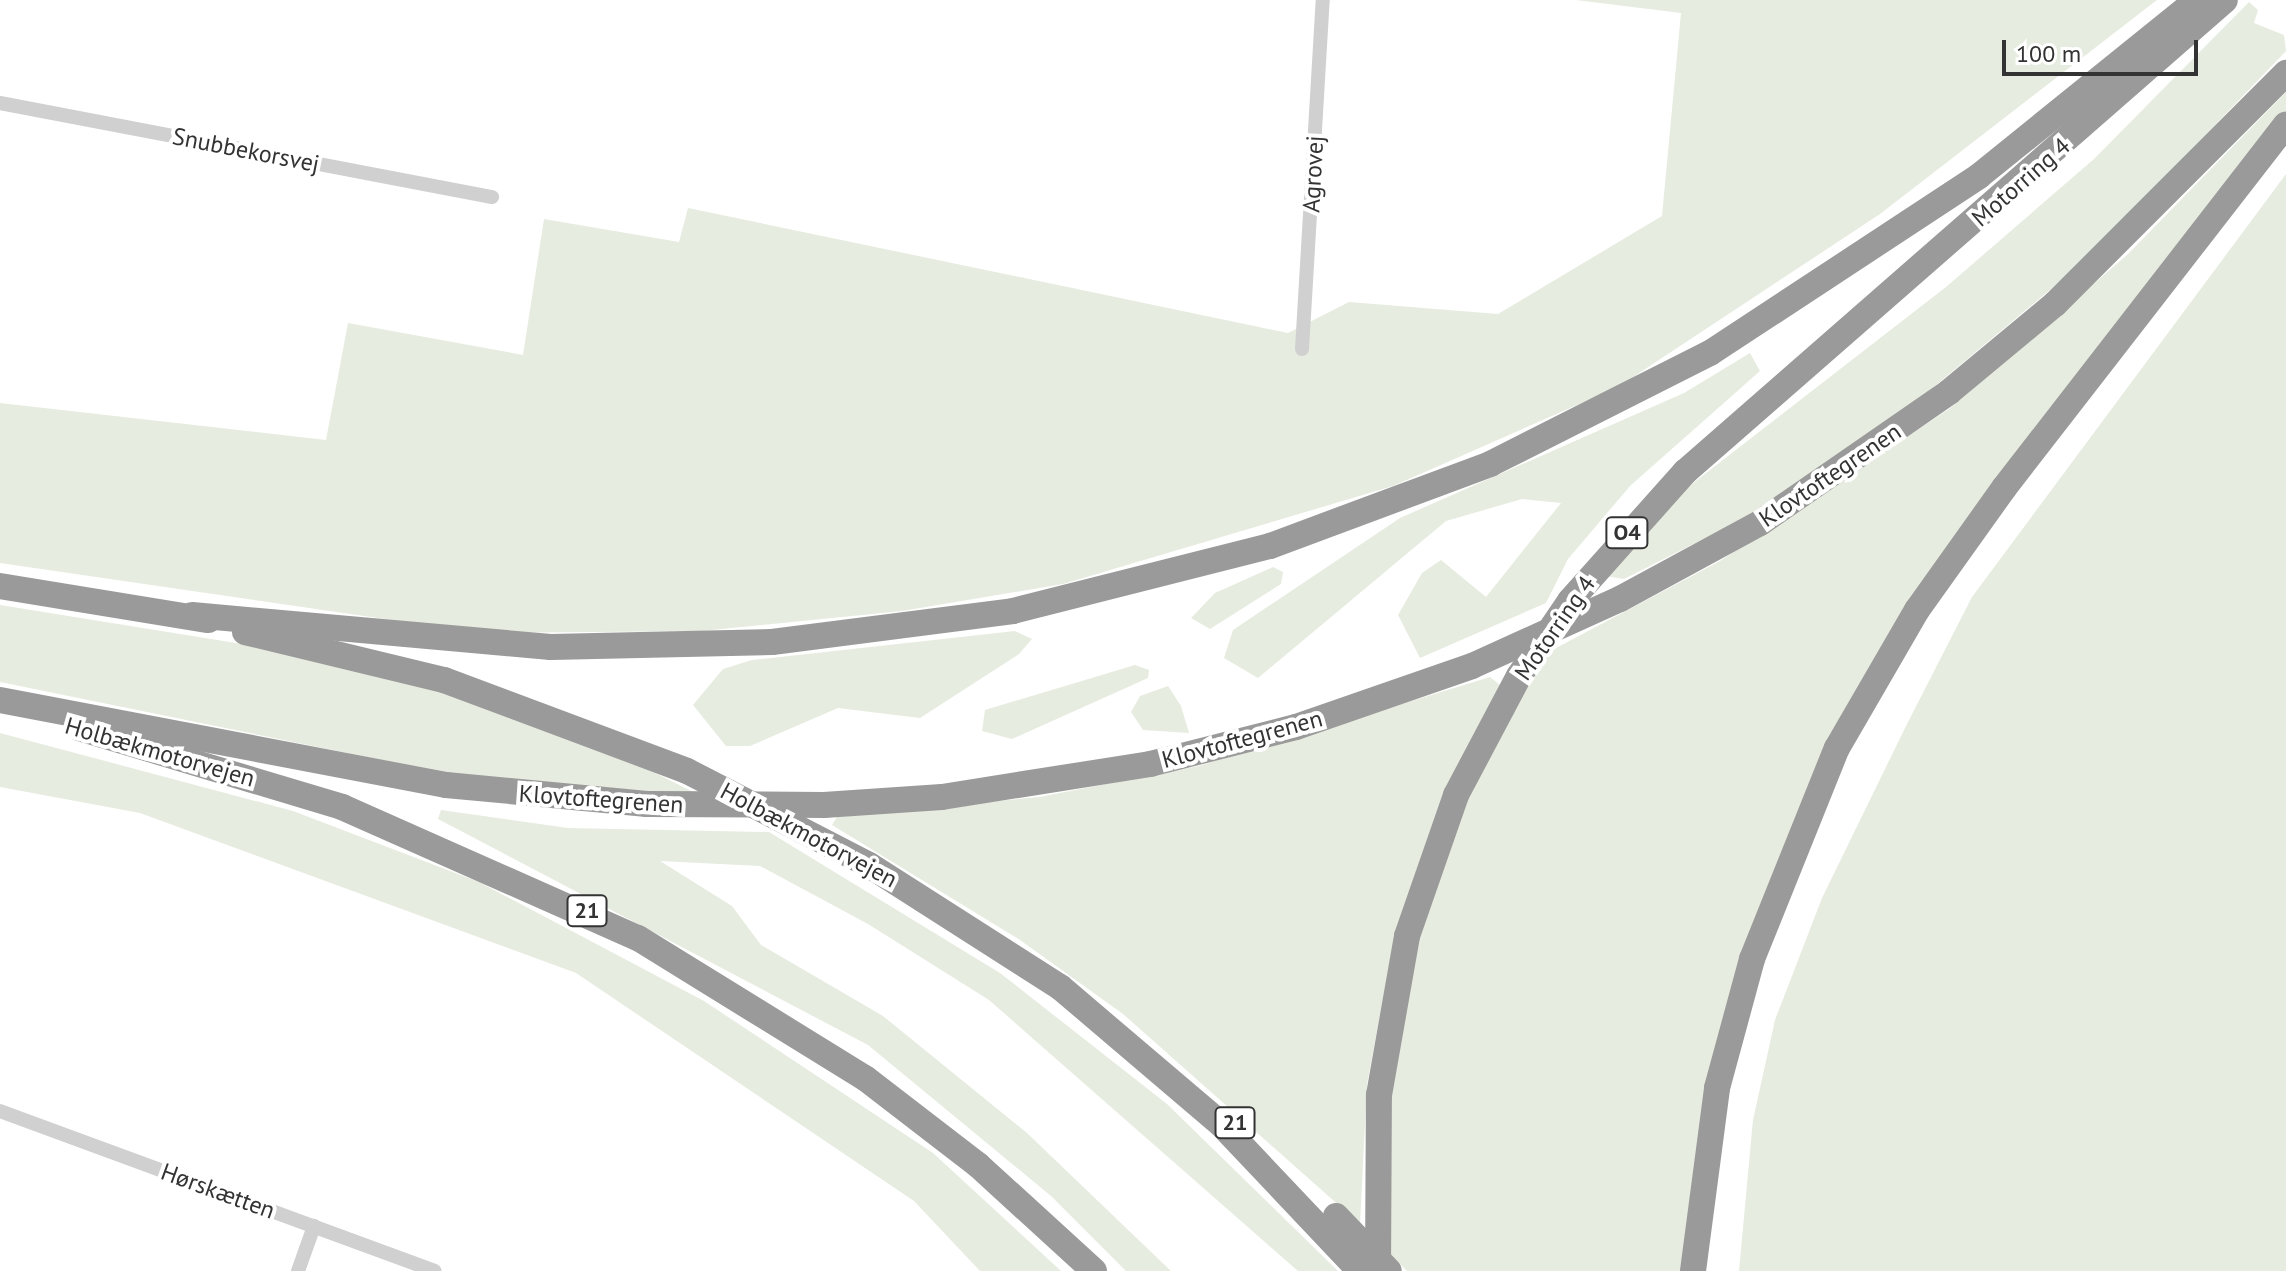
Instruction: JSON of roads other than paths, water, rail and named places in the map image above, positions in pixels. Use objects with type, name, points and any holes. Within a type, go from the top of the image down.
[{"type":"highway","points":[[192,615],[551,647],[772,642],[1013,611],[1270,546],[1515,453],[1737,337],[1979,176],[2197,0]]},
{"type":"highway","name":"Motorring 4","points":[[1378,1271],[1379,1095],[1407,936],[1456,795],[1519,676],[1570,601],[1685,472],[2225,0]]},
{"type":"highway","name":"Klovtoftegrenen","points":[[0,701],[446,785],[647,804],[809,805],[942,797],[1150,764],[1296,727],[1472,666],[1620,599],[1760,523],[1949,392],[2066,294],[2286,73]]},
{"type":"highway","points":[[1693,1271],[1717,1088],[1752,959],[1837,748],[1917,610],[2004,488],[2286,125]]},
{"type":"highway","name":"Holbækmotorvejen","points":[[0,586],[192,615],[444,680],[687,771],[869,865],[1060,987],[1126,1043],[1187,1080],[1330,1222]]},
{"type":"highway","name":"Holbækmotorvejen","points":[[0,701],[342,807],[625,931],[865,1078],[978,1165],[1094,1271]]},
{"type":"highway","name":"21","points":[[1330,1222],[1360,1271]]},
{"type":"highway","name":"21","points":[[1330,1222],[1389,1271]]},
{"type":"street","name":"Agrovej","points":[[1302,349],[1323,0]]},
{"type":"street","name":"Snubbekorsvej","points":[[0,103],[492,197]]},
{"type":"street","name":"Hørskætten","points":[[0,1111],[435,1271]]},
{"type":"street","points":[[298,1271],[314,1226]]}]
